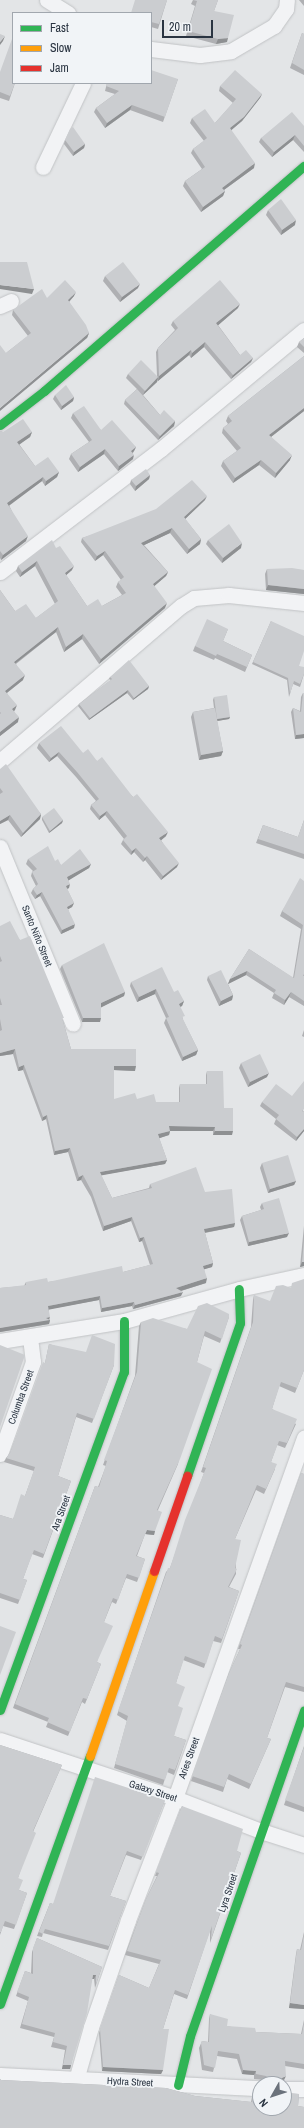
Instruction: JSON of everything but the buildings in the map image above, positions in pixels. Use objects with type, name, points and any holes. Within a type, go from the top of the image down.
[{"type":"street","points":[[47,0],[66,12]]},
{"type":"street","points":[[152,48],[200,55],[231,51],[274,26],[286,9],[287,0]]},
{"type":"street","points":[[43,167],[83,84]]},
{"type":"street","points":[[0,425],[44,391],[304,166]]},
{"type":"street","points":[[0,572],[161,449],[304,330]]},
{"type":"street","points":[[0,761],[181,606],[194,598],[230,595],[304,603]]},
{"type":"street","name":"Santo Niño Street","points":[[0,847],[74,1024]]},
{"type":"street","points":[[0,1341],[30,1338],[124,1321],[239,1289],[304,1275]]},
{"type":"street","points":[[0,2004],[85,1770],[240,1323],[239,1289]]},
{"type":"street","name":"Ara Street","points":[[0,1710],[124,1372],[126,1359],[124,1321]]},
{"type":"street","name":"Columba Street","points":[[0,1454],[33,1362],[30,1338]]},
{"type":"street","name":"Aries Street","points":[[76,2080],[91,2026],[128,1920],[175,1798],[304,1437]]},
{"type":"street","name":"Lyra Street","points":[[178,2085],[190,2036],[304,1710]]},
{"type":"street","name":"Galaxy Street","points":[[0,1740],[85,1770],[175,1798],[261,1831],[304,1845]]},
{"type":"street","name":"Hydra Street","points":[[0,2075],[252,2088]]},
{"type":"street","points":[[292,2089],[304,2089]]},
{"type":"traffic: fast","points":[[0,425],[44,391],[304,166]]},
{"type":"traffic: fast","points":[[187,1476],[240,1323],[239,1289]]},
{"type":"traffic: fast","points":[[0,1710],[124,1372],[124,1321]]},
{"type":"traffic: fast","points":[[178,2085],[190,2036],[304,1710]]},
{"type":"traffic: fast","points":[[0,2004],[90,1756]]},
{"type":"traffic: slow","points":[[90,1756],[154,1571]]},
{"type":"traffic: jam","points":[[154,1571],[187,1476]]}]
